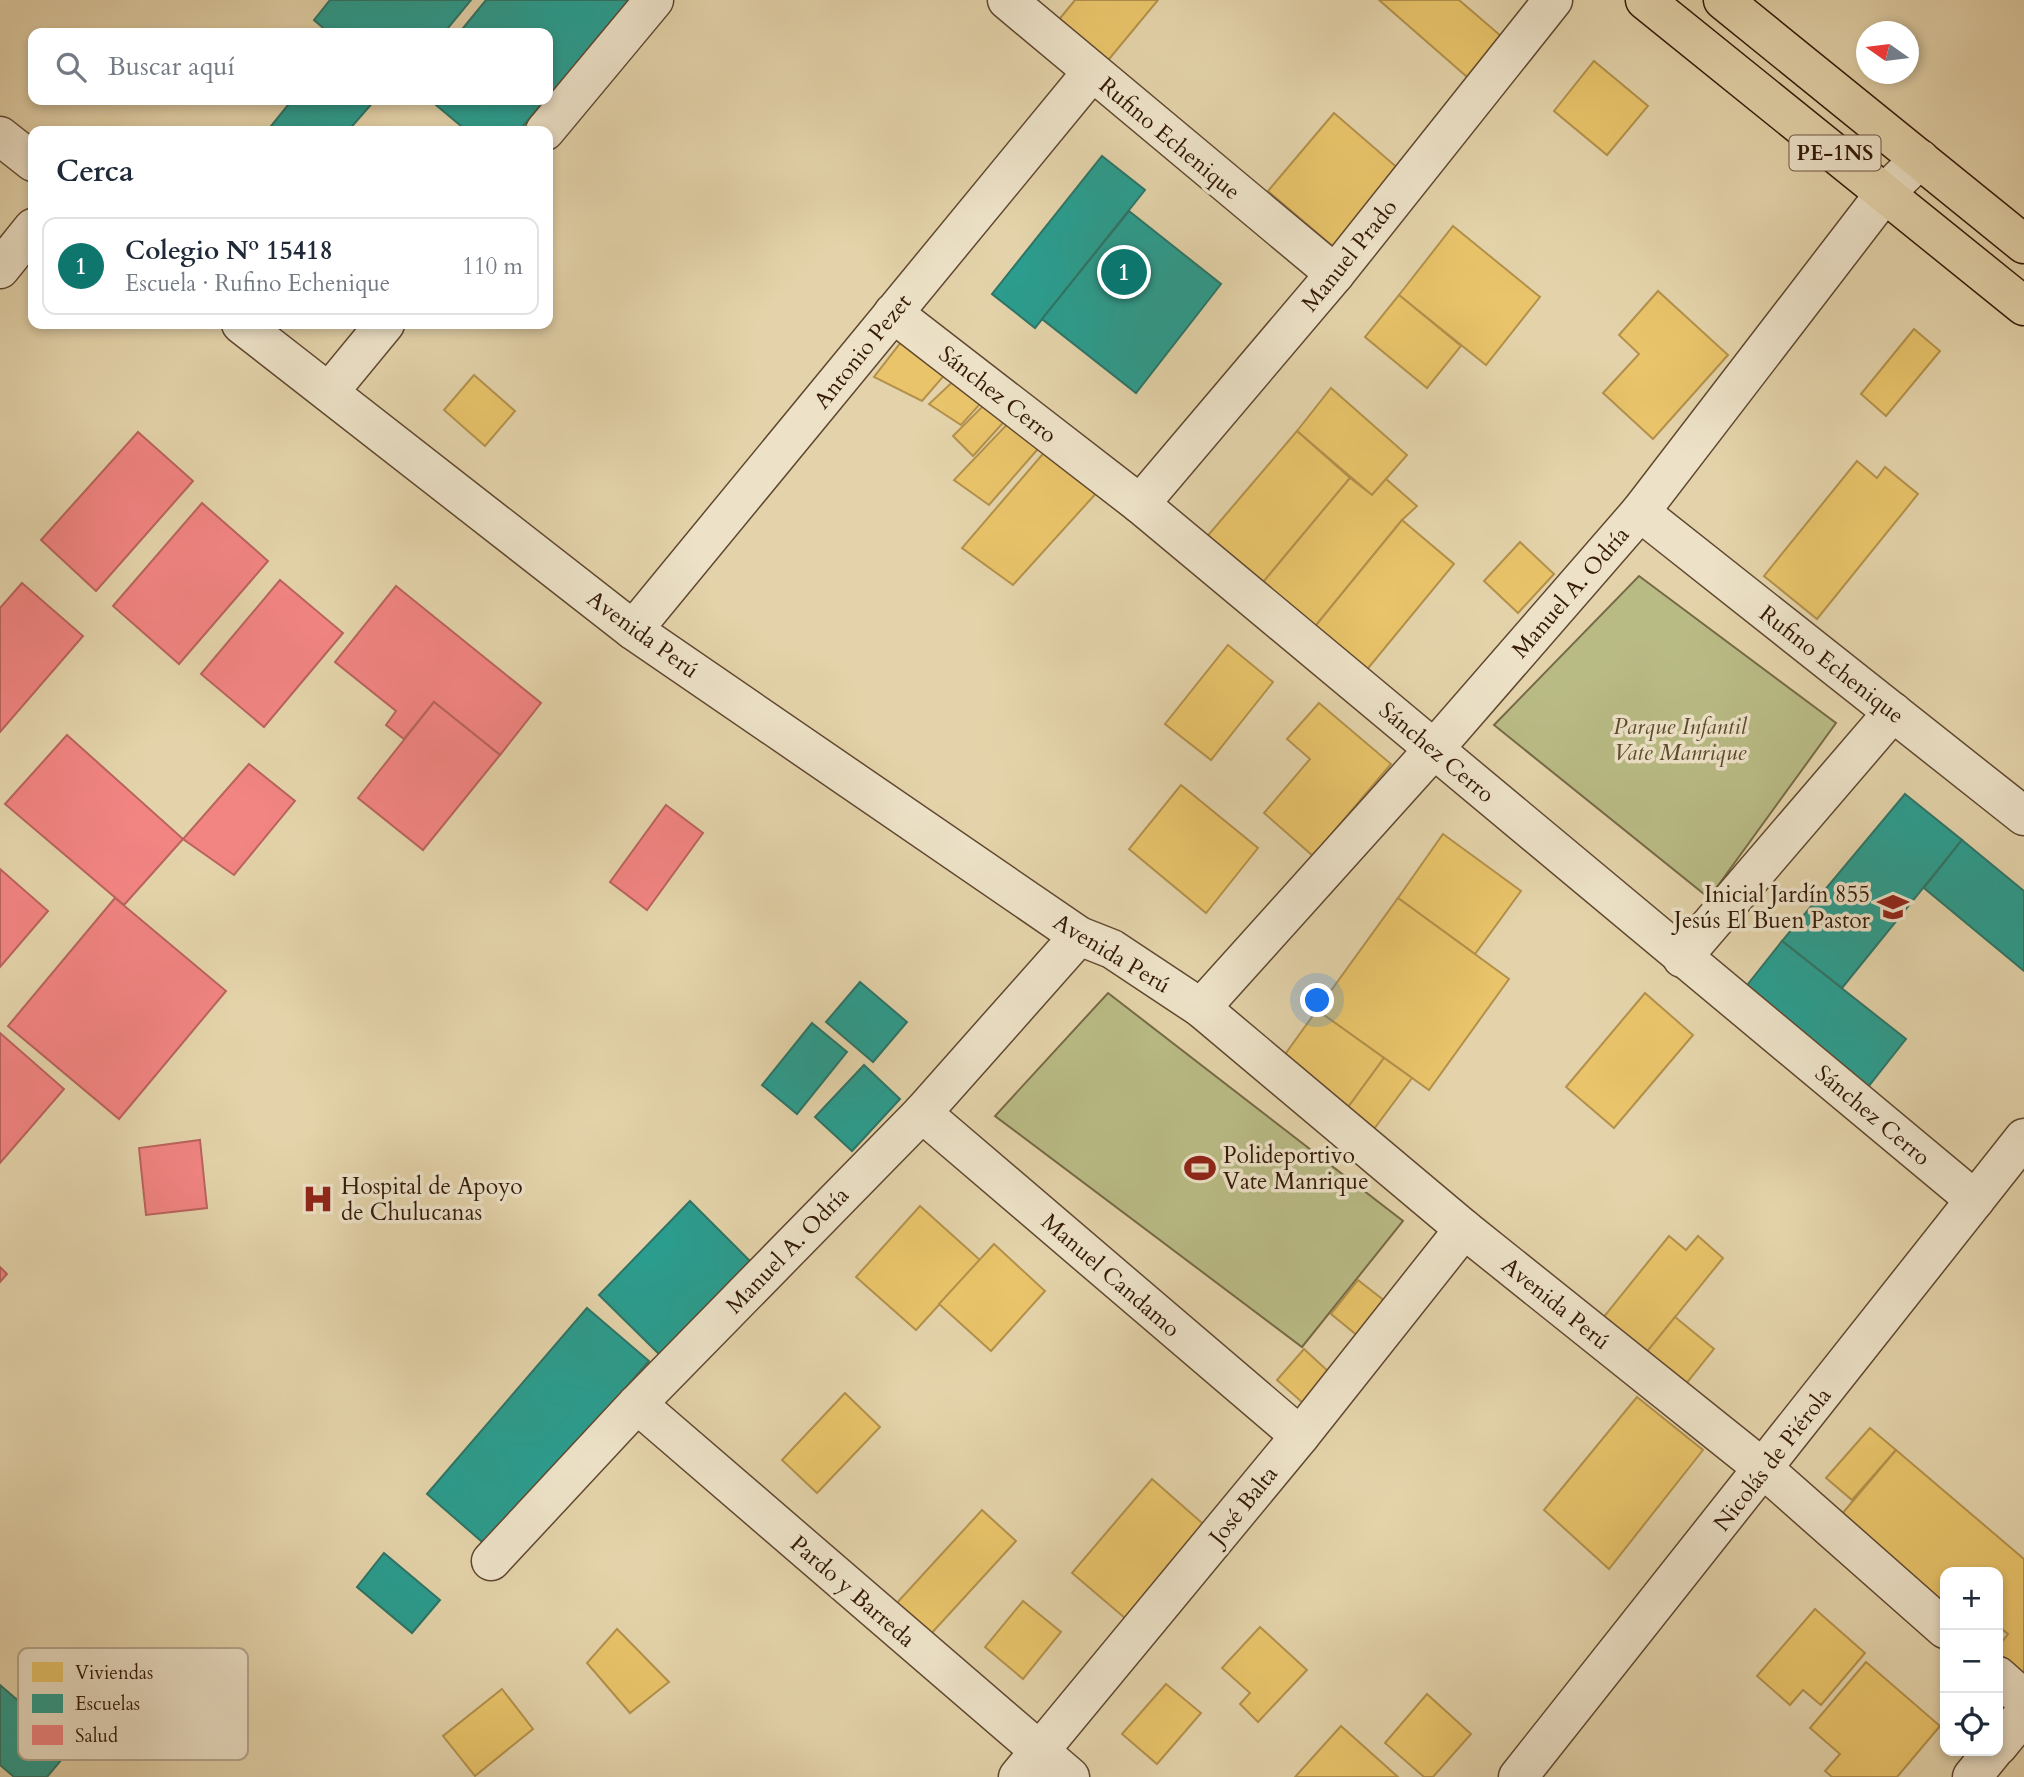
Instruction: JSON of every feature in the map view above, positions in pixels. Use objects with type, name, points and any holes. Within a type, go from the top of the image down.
[{"type":"main road","name":"PE-1NS","points":[[1645,0],[2024,306]]},
{"type":"main road","name":"PE-1NS","points":[[1723,0],[2024,244]]},
{"type":"street","points":[[549,126],[654,0]]},
{"type":"street","name":"Rufino Echenique","points":[[1007,0],[1091,73],[1335,274]]},
{"type":"street","name":"Manuel Prado","points":[[1140,504],[1335,274],[1553,0]]},
{"type":"street","name":"Antonio Pezet","points":[[633,630],[1091,73]]},
{"type":"street","points":[[0,136],[28,158]]},
{"type":"street","name":"Manuel A. Odría","points":[[1201,1008],[1434,749],[1640,512],[1885,193],[1920,159]]},
{"type":"street","points":[[0,269],[28,234]]},
{"type":"street","name":"Sánchez Cerro","points":[[894,313],[1140,504],[1975,1200]]},
{"type":"street","name":"Avenida Perú","points":[[247,329],[633,630],[1079,936],[1112,949],[1201,1008],[1464,1229],[1765,1469],[1940,1625]]},
{"type":"street","points":[[329,392],[382,329]]},
{"type":"street","name":"Rufino Echenique","points":[[1640,512],[2024,816]]},
{"type":"street","points":[[1682,958],[1893,712]]},
{"type":"street","name":"Manuel A. Odría","points":[[491,1561],[636,1404],[922,1113],[1079,936]]},
{"type":"street","name":"Manuel Candamo","points":[[922,1113],[1300,1436]]},
{"type":"street","name":"Nicolás de Piérola","points":[[1518,1777],[1765,1469],[2024,1138]]},
{"type":"street","name":"José Balta","points":[[1029,1764],[1300,1436],[1464,1229]]},
{"type":"street","name":"Pardo y Barreda","points":[[636,1404],[1029,1764],[1070,1777]]},
{"type":"street","points":[[2003,1680],[2024,1699]]},
{"type":"street","points":[[2003,1740],[2024,1714]]},
{"type":"street","points":[[1972,1777],[1989,1756]]},
{"type":"green space","name":"Parque Infantil Vate Manrique","points":[[1639,576],[1836,723],[1709,898],[1494,725]]},
{"type":"green space","name":"Polideportivo Vate Manrique","points":[[1108,993],[1403,1221],[1302,1347],[995,1116]]},
{"type":"building: Viviendas","points":[[1075,0],[1158,0],[1105,64],[1057,22]]},
{"type":"building: Viviendas","points":[[1379,0],[1459,0],[1508,42],[1474,83]]},
{"type":"building: Viviendas","points":[[1594,61],[1648,106],[1607,155],[1554,111]]},
{"type":"building: Viviendas","points":[[1334,113],[1407,176],[1342,254],[1268,191]]},
{"type":"building: Viviendas","points":[[1453,226],[1540,297],[1486,365],[1399,295]]},
{"type":"building: Viviendas","points":[[1658,291],[1728,355],[1653,439],[1603,393],[1639,354],[1619,335]]},
{"type":"building: Viviendas","points":[[1399,295],[1461,346],[1427,388],[1365,337]]},
{"type":"building: Viviendas","points":[[1914,329],[1940,351],[1886,416],[1861,394]]},
{"type":"building: Viviendas","points":[[905,337],[948,371],[922,401],[874,377]]},
{"type":"building: Viviendas","points":[[962,373],[990,393],[961,425],[929,404]]},
{"type":"building: Viviendas","points":[[474,375],[515,411],[485,446],[444,410]]},
{"type":"building: Viviendas","points":[[1331,388],[1407,455],[1372,495],[1297,431]]},
{"type":"building: Viviendas","points":[[991,398],[1011,414],[973,456],[953,436]]},
{"type":"building: Viviendas","points":[[1014,417],[1044,442],[989,505],[954,480]]},
{"type":"building: Viviendas","points":[[1297,431],[1350,478],[1254,593],[1199,546]]},
{"type":"building: Viviendas","points":[[1048,448],[1100,489],[1013,585],[962,548]]},
{"type":"building: Viviendas","points":[[1857,461],[1877,478],[1885,467],[1918,494],[1817,619],[1764,576]]},
{"type":"building: Viviendas","points":[[1350,478],[1372,495],[1386,479],[1417,506],[1402,520],[1308,635],[1254,593]]},
{"type":"building: Viviendas","points":[[1402,520],[1454,564],[1360,678],[1308,635]]},
{"type":"building: Viviendas","points":[[1520,542],[1554,574],[1518,613],[1484,581]]},
{"type":"building: Viviendas","points":[[1228,645],[1273,682],[1211,760],[1165,724]]},
{"type":"building: Viviendas","points":[[1319,703],[1391,764],[1313,856],[1264,813],[1310,759],[1287,739]]},
{"type":"building: Viviendas","points":[[1181,785],[1258,848],[1206,913],[1129,849]]},
{"type":"building: Viviendas","points":[[1443,834],[1521,891],[1475,954],[1398,898]]},
{"type":"building: Viviendas","points":[[1398,898],[1509,979],[1429,1090],[1317,1010]]},
{"type":"building: Viviendas","points":[[1645,993],[1693,1035],[1614,1128],[1566,1087]]},
{"type":"building: Viviendas","points":[[1317,1010],[1384,1058],[1338,1121],[1273,1071]]},
{"type":"building: Viviendas","points":[[1384,1058],[1412,1078],[1365,1141],[1338,1121]]},
{"type":"building: Viviendas","points":[[920,1206],[980,1260],[916,1330],[856,1277]]},
{"type":"building: Viviendas","points":[[1669,1236],[1686,1250],[1698,1236],[1723,1258],[1637,1364],[1594,1329]]},
{"type":"building: Viviendas","points":[[994,1244],[1045,1291],[991,1351],[939,1304]]},
{"type":"building: Viviendas","points":[[1358,1280],[1386,1302],[1358,1336],[1331,1314]]},
{"type":"building: Viviendas","points":[[1675,1317],[1714,1349],[1677,1395],[1637,1364]]},
{"type":"building: Viviendas","points":[[1304,1349],[1330,1373],[1303,1403],[1277,1380]]},
{"type":"building: Viviendas","points":[[845,1393],[880,1427],[817,1493],[782,1460]]},
{"type":"building: Viviendas","points":[[1637,1397],[1703,1450],[1609,1569],[1544,1510]]},
{"type":"building: Viviendas","points":[[1870,1428],[1896,1450],[1852,1500],[1826,1478]]},
{"type":"building: Viviendas","points":[[1896,1450],[2024,1559],[2024,1675],[2003,1658],[2003,1640],[2008,1634],[2003,1630],[2003,1567],[1940,1567],[1940,1608],[1836,1521]]},
{"type":"building: Viviendas","points":[[1152,1479],[1218,1537],[1139,1630],[1072,1573]]},
{"type":"building: Viviendas","points":[[982,1510],[1016,1541],[929,1636],[895,1605]]},
{"type":"building: Viviendas","points":[[1023,1601],[1061,1632],[1023,1679],[985,1647]]},
{"type":"building: Viviendas","points":[[1815,1609],[1865,1653],[1821,1705],[1803,1690],[1790,1705],[1757,1676]]},
{"type":"building: Viviendas","points":[[1260,1627],[1307,1670],[1258,1722],[1240,1704],[1250,1693],[1222,1668]]},
{"type":"building: Viviendas","points":[[617,1629],[669,1682],[630,1713],[587,1663]]},
{"type":"building: Viviendas","points":[[1866,1662],[1940,1726],[1897,1777],[1832,1777],[1825,1771],[1840,1754],[1810,1728]]},
{"type":"building: Viviendas","points":[[1166,1684],[1201,1713],[1157,1764],[1122,1734]]},
{"type":"building: Viviendas","points":[[502,1689],[533,1729],[475,1776],[443,1736]]},
{"type":"building: Viviendas","points":[[1427,1694],[1471,1734],[1433,1777],[1424,1777],[1385,1743]]},
{"type":"building: Viviendas","points":[[1341,1726],[1398,1777],[1295,1777]]},
{"type":"building: Escuelas","points":[[330,0],[471,0],[448,28],[323,28],[314,20]]},
{"type":"building: Escuelas","points":[[486,0],[629,0],[553,91],[553,28],[463,28]]},
{"type":"building: Escuelas","points":[[288,105],[371,105],[352,126],[271,126]]},
{"type":"building: Escuelas","points":[[436,105],[541,105],[523,126],[461,126]]},
{"type":"building: Escuelas","points":[[1102,156],[1145,190],[1035,328],[992,294]]},
{"type":"building: Escuelas","points":[[1129,211],[1221,284],[1136,393],[1042,319]]},
{"type":"building: Escuelas","points":[[1905,794],[1962,840],[1842,988],[1782,941]]},
{"type":"building: Escuelas","points":[[1962,840],[2024,891],[2024,971],[1924,888]]},
{"type":"building: Escuelas","points":[[1782,941],[1906,1039],[1868,1087],[1744,989]]},
{"type":"building: Escuelas","points":[[860,982],[907,1022],[873,1062],[826,1022]]},
{"type":"building: Escuelas","points":[[812,1023],[847,1052],[797,1114],[762,1085]]},
{"type":"building: Escuelas","points":[[864,1065],[900,1099],[852,1151],[815,1117]]},
{"type":"building: Escuelas","points":[[690,1201],[751,1262],[660,1355],[599,1295]]},
{"type":"building: Escuelas","points":[[587,1308],[649,1361],[488,1547],[427,1494]]},
{"type":"building: Escuelas","points":[[384,1553],[440,1600],[412,1633],[357,1587]]},
{"type":"building: Escuelas","points":[[0,1685],[18,1700],[18,1760],[61,1760],[47,1777],[14,1777],[0,1765]]},
{"type":"building: Salud","points":[[138,432],[193,481],[96,591],[41,540]]},
{"type":"building: Salud","points":[[202,503],[268,561],[179,664],[113,606]]},
{"type":"building: Salud","points":[[280,580],[343,633],[264,727],[201,674]]},
{"type":"building: Salud","points":[[22,583],[83,636],[0,732],[0,608]]},
{"type":"building: Salud","points":[[396,586],[541,703],[500,755],[434,702],[404,739],[386,725],[396,711],[335,662]]},
{"type":"building: Salud","points":[[434,702],[500,755],[423,850],[358,798]]},
{"type":"building: Salud","points":[[67,735],[183,839],[124,905],[5,804]]},
{"type":"building: Salud","points":[[249,764],[295,801],[234,875],[183,839]]},
{"type":"building: Salud","points":[[666,805],[703,833],[647,910],[610,882]]},
{"type":"building: Salud","points":[[0,869],[48,911],[0,967]]},
{"type":"building: Salud","points":[[115,898],[226,991],[119,1119],[8,1026]]},
{"type":"building: Salud","points":[[0,1033],[64,1089],[0,1163]]},
{"type":"building: Salud","points":[[200,1140],[207,1208],[146,1215],[139,1148]]},
{"type":"building: Salud","points":[[0,1267],[7,1274],[0,1282]]},
{"type":"place","name":"Colegio Nº 15418","points":[[1124,272]]},
{"type":"place","name":"Inicial Jardín 855 Jesús El Buen Pastor","points":[[1893,907]]},
{"type":"place","name":"Polideportivo Vate Manrique","points":[[1200,1168]]},
{"type":"place","name":"Hospital de Apoyo de Chulucanas","points":[[318,1199]]}]
